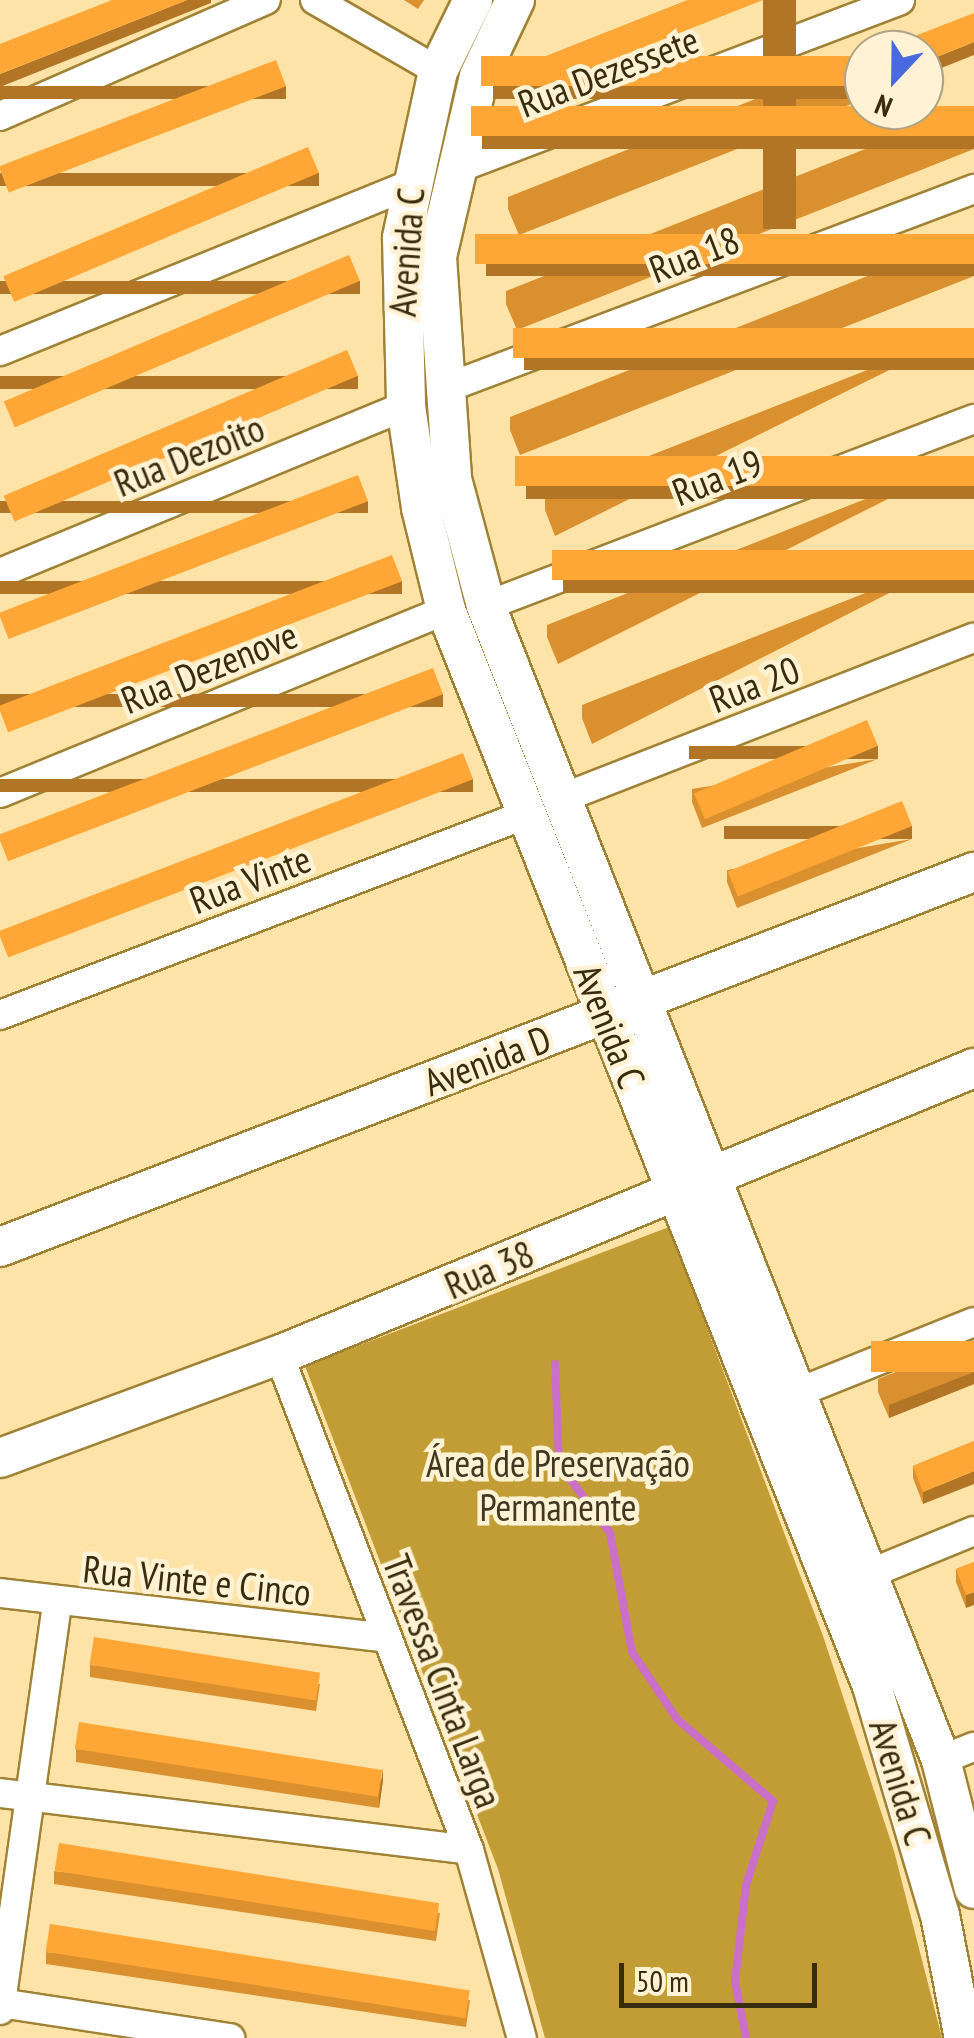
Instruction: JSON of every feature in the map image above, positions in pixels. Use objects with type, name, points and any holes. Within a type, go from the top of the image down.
[{"type":"street","points":[[0,116],[266,0]]},
{"type":"street","points":[[315,0],[438,71]]},
{"type":"street","name":"Avenida C","points":[[473,0],[438,71],[408,184],[399,315],[406,406],[446,610],[642,1003],[714,1175],[869,1574],[957,1754],[974,1889]]},
{"type":"street","name":"Avenida C","points":[[514,0],[479,76],[437,257],[441,390],[452,479],[606,1016],[872,1686],[940,1915],[964,2038]]},
{"type":"street","name":"Rua Dezessete","points":[[456,169],[900,0]]},
{"type":"street","points":[[0,351],[408,184]]},
{"type":"street","name":"Rua 18","points":[[441,390],[974,189]]},
{"type":"street","name":"Rua Dezoito","points":[[0,573],[406,406]]},
{"type":"street","name":"Rua 19","points":[[486,606],[974,419]]},
{"type":"street","name":"Rua Dezenove","points":[[0,793],[446,610]]},
{"type":"street","name":"Rua 20","points":[[544,806],[974,638]]},
{"type":"street","name":"Rua Vinte","points":[[0,1015],[544,806]]},
{"type":"street","name":"Avenida D","points":[[0,1247],[974,872]]},
{"type":"street","name":"Rua 38","points":[[0,1458],[279,1355],[974,1068]]},
{"type":"street","points":[[799,1392],[974,1322]]},
{"type":"street","name":"Travessa Cinta Larga","points":[[279,1355],[468,1850],[522,2038]]},
{"type":"street","points":[[869,1574],[974,1531]]},
{"type":"street","name":"Rua Vinte e Cinco","points":[[0,1593],[386,1638]]},
{"type":"street","points":[[57,1602],[34,1798],[0,2005],[230,2038]]},
{"type":"street","points":[[0,1793],[468,1850]]},
{"type":"green space","name":"Área de Preservação Permanente","points":[[669,1227],[823,1636],[894,1851],[942,2038],[545,2038],[498,1869],[305,1366]]},
{"type":"building","points":[[112,0],[187,0],[0,74],[0,44]]},
{"type":"building","points":[[688,0],[763,0],[550,84],[539,59]]},
{"type":"building","points":[[974,13],[974,42],[944,54],[944,30],[930,30]]},
{"type":"building","points":[[481,56],[844,56],[844,86],[481,86]]},
{"type":"building","points":[[276,60],[286,86],[9,193],[0,166]]},
{"type":"building","points":[[471,106],[844,106],[844,130],[944,130],[944,106],[974,106],[974,136],[471,136]]},
{"type":"building","points":[[308,147],[319,173],[14,302],[3,276]]},
{"type":"building","points":[[475,234],[974,234],[974,264],[475,264]]},
{"type":"building","points":[[349,255],[360,281],[15,427],[4,402]]},
{"type":"building","points":[[513,328],[974,328],[974,358],[513,358]]},
{"type":"building","points":[[347,350],[358,376],[15,522],[4,496]]},
{"type":"building","points":[[515,456],[974,456],[974,486],[515,486]]},
{"type":"building","points":[[358,475],[368,501],[9,639],[0,612]]},
{"type":"building","points":[[552,550],[974,550],[974,580],[552,580]]},
{"type":"building","points":[[392,555],[402,581],[8,732],[0,705]]},
{"type":"building","points":[[433,668],[443,694],[8,861],[0,834]]},
{"type":"building","points":[[867,720],[878,746],[705,819],[694,793]]},
{"type":"building","points":[[463,753],[473,779],[8,958],[0,931]]},
{"type":"building","points":[[902,801],[912,826],[738,896],[728,871]]},
{"type":"building","points":[[871,1341],[974,1341],[974,1372],[871,1372]]},
{"type":"building","points":[[974,1441],[974,1471],[923,1492],[913,1466]]},
{"type":"building","points":[[974,1562],[974,1592],[966,1595],[956,1569]]},
{"type":"building","points":[[94,1637],[320,1673],[316,1700],[90,1665]]},
{"type":"building","points":[[79,1722],[382,1770],[378,1797],[75,1749]]},
{"type":"building","points":[[59,1843],[439,1903],[435,1931],[55,1871]]},
{"type":"building","points":[[50,1924],[470,1990],[465,2018],[46,1952]]},
{"type":"waterway","points":[[555,1364],[559,1464],[610,1533],[632,1652],[677,1719],[773,1801],[746,1885],[735,1981],[746,2038]]}]
